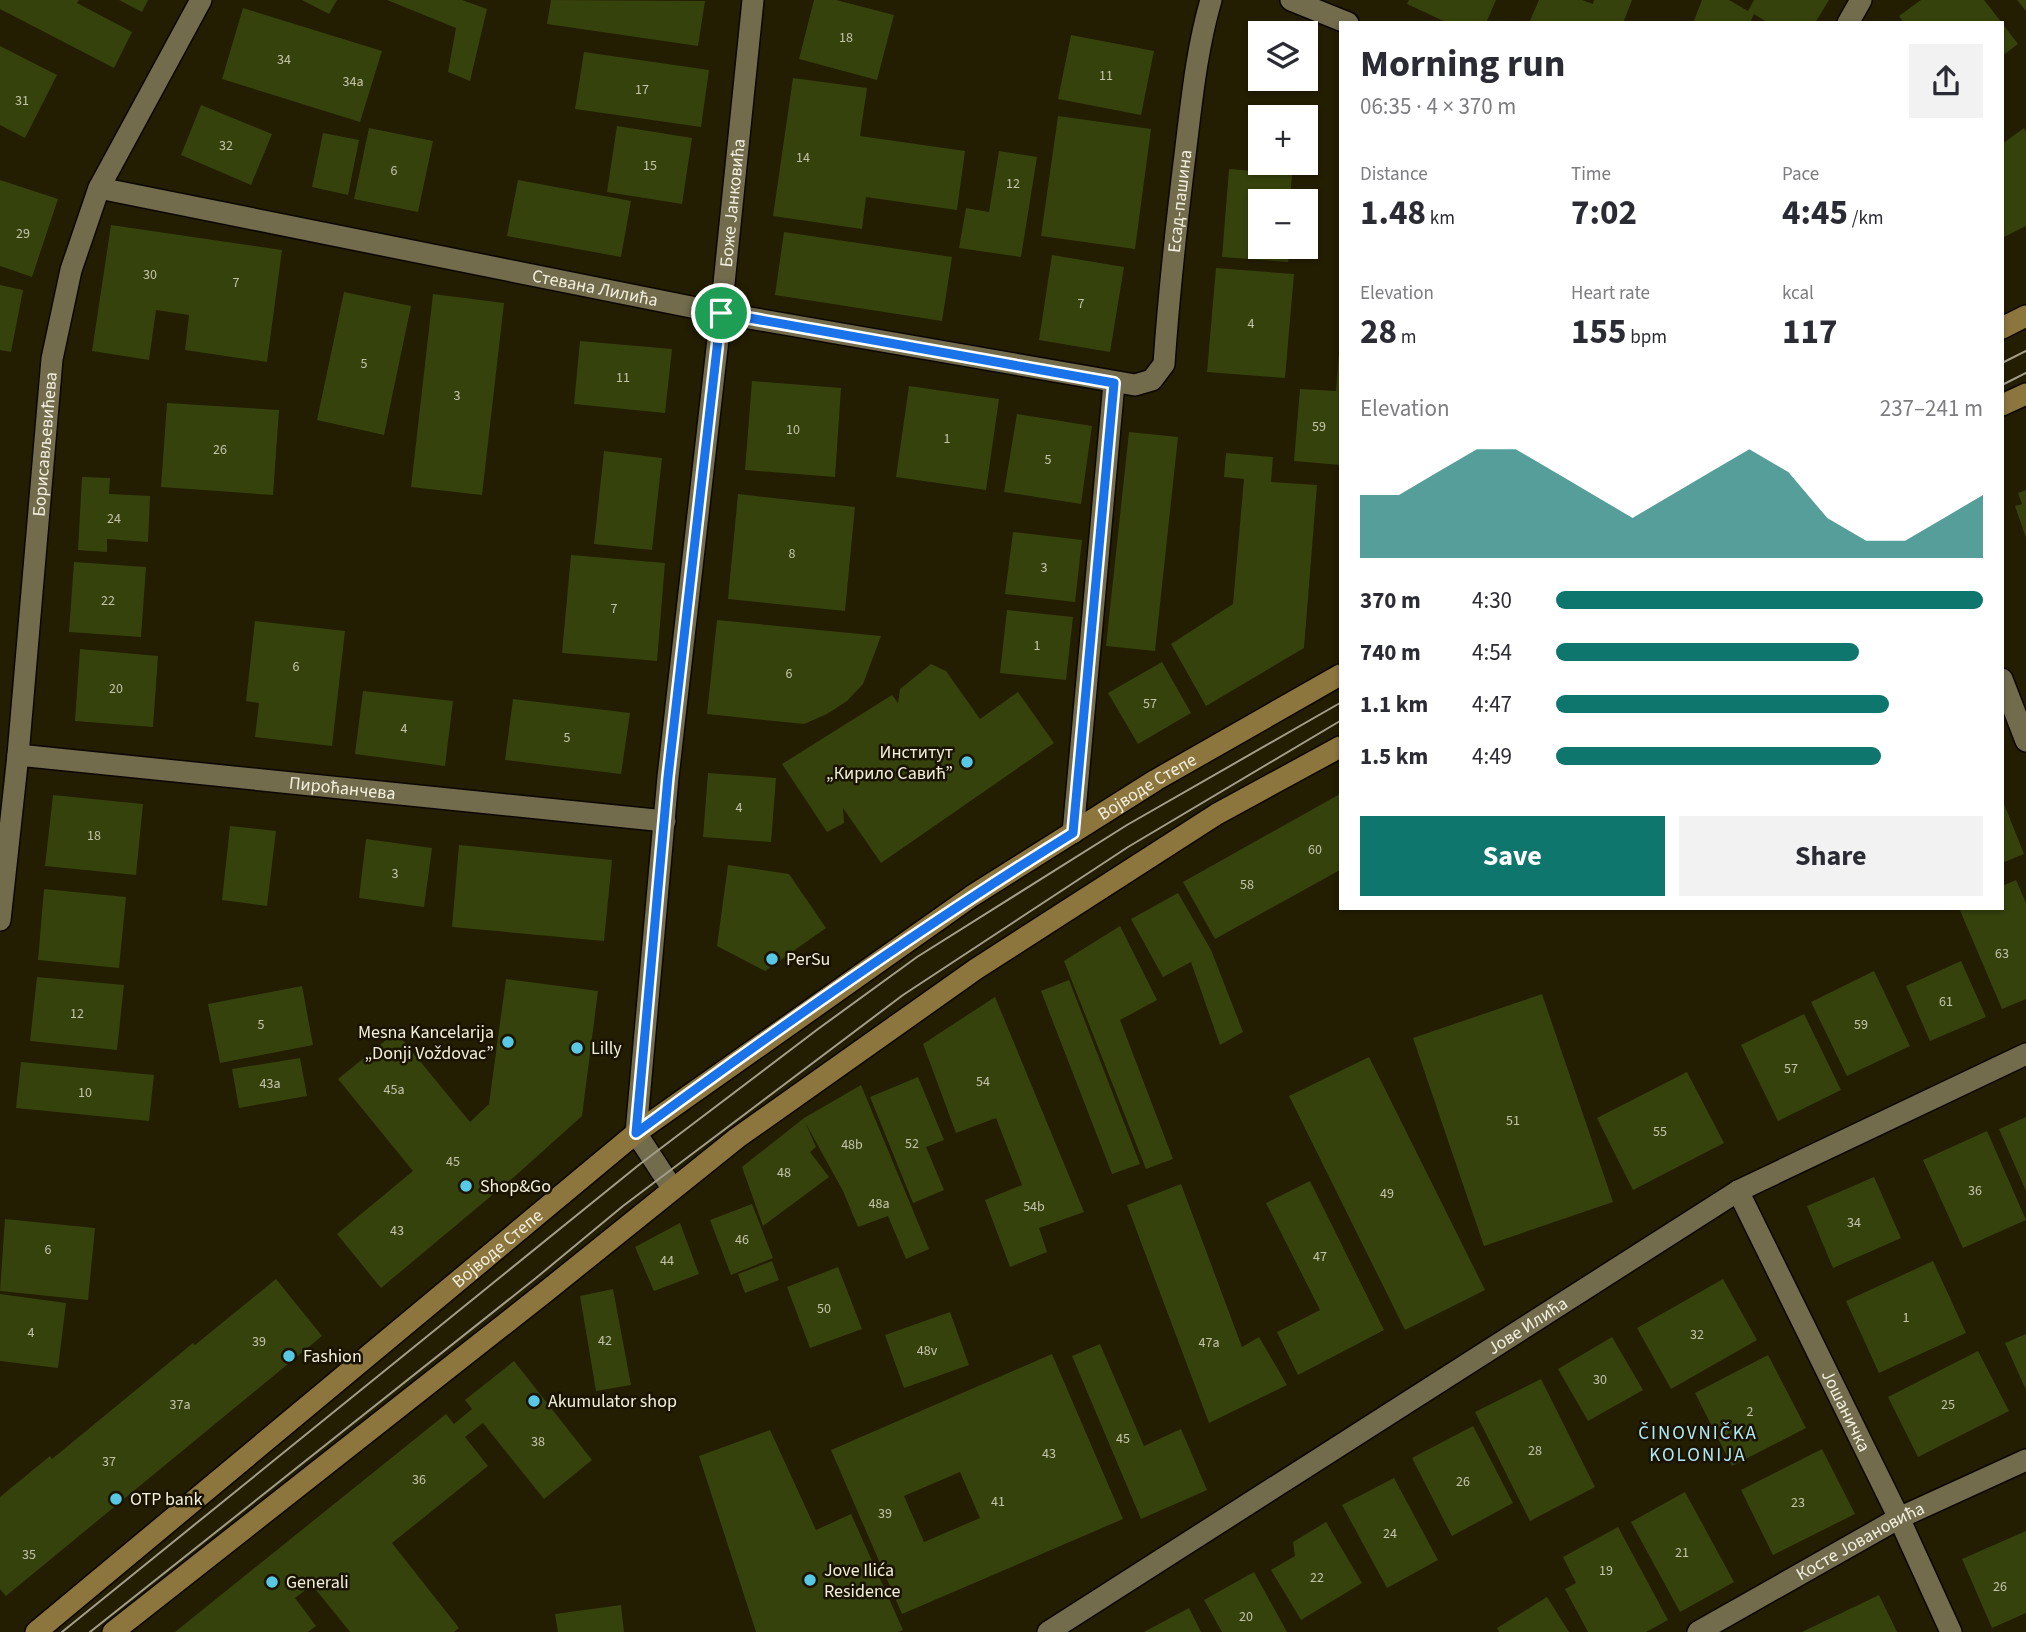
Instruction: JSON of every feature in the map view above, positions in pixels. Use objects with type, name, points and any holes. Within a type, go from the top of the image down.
[{"type":"main road","points":[[2004,327],[2026,316]]},
{"type":"main road","points":[[2004,404],[2026,394]]},
{"type":"main road","name":"Војводе Степе","points":[[36,1632],[636,1133],[961,904],[1156,780],[1339,676]]},
{"type":"main road","points":[[113,1632],[604,1246],[672,1188],[737,1138],[976,969],[1217,814],[1339,748]]},
{"type":"street","name":"Борисављевићева","points":[[0,920],[18,755],[52,359],[71,270],[99,188],[201,0]]},
{"type":"street","name":"Боже Јанковића","points":[[636,1133],[665,821],[721,313],[752,0]]},
{"type":"street","name":"Есад-пашина","points":[[1124,384],[1152,380],[1164,364],[1175,237],[1195,76],[1211,0]]},
{"type":"street","points":[[1290,0],[1343,21]]},
{"type":"street","points":[[1849,21],[1861,0]]},
{"type":"street","name":"Стевана Лилића","points":[[99,188],[721,313],[1124,384]]},
{"type":"street","points":[[1073,833],[1124,384]]},
{"type":"street","points":[[2004,684],[2026,741]]},
{"type":"street","name":"Пироћанчева","points":[[18,755],[665,821]]},
{"type":"street","name":"Јове Илића","points":[[1048,1632],[1738,1191],[2026,1054]]},
{"type":"street","points":[[636,1133],[672,1188]]},
{"type":"street","name":"Јошаничка","points":[[1738,1191],[1899,1518],[1951,1632]]},
{"type":"street","name":"Косте Јовановића","points":[[1698,1632],[1899,1518],[2026,1460]]},
{"type":"building","points":[[0,0],[79,0],[77,3],[132,32],[114,68],[0,9]]},
{"type":"building","points":[[119,0],[148,0],[142,12]]},
{"type":"building","points":[[302,0],[337,0],[329,14]]},
{"type":"building","points":[[387,0],[462,0],[487,9],[470,81],[448,72],[456,28]]},
{"type":"building","points":[[551,0],[705,1],[698,46],[547,24]]},
{"type":"building","points":[[814,0],[836,0],[894,15],[877,80],[799,59]]},
{"type":"building","points":[[1409,0],[1496,0],[1487,21],[1444,21],[1407,4]]},
{"type":"building","points":[[1539,0],[1582,0],[1593,4],[1594,0],[1632,0],[1624,21],[1530,21]]},
{"type":"building","points":[[1702,0],[1729,0],[1748,11],[1754,0],[1829,0],[1816,21],[1765,21],[1754,14],[1751,21],[1694,21]]},
{"type":"building","points":[[1921,0],[1984,0],[2000,21],[1903,21],[1899,16]]},
{"type":"building","points":[[2017,0],[2026,0],[2026,11]]},
{"type":"building","points":[[243,8],[382,51],[360,122],[222,79]]},
{"type":"building","points":[[2004,26],[2018,44],[2004,54]]},
{"type":"building","points":[[1071,35],[1154,51],[1141,115],[1058,99]]},
{"type":"building","points":[[0,46],[57,75],[25,138],[0,125]]},
{"type":"building","points":[[584,52],[709,70],[701,127],[575,109]]},
{"type":"building","points":[[793,78],[867,88],[860,136],[965,151],[957,210],[866,197],[862,229],[773,216]]},
{"type":"building","points":[[201,105],[272,134],[251,185],[181,155]]},
{"type":"building","points":[[1058,116],[1151,129],[1135,249],[1041,236]]},
{"type":"building","points":[[617,126],[692,138],[682,204],[607,192]]},
{"type":"building","points":[[369,128],[433,141],[418,212],[354,199]]},
{"type":"building","points":[[2024,128],[2026,226],[2004,237],[2004,143]]},
{"type":"building","points":[[323,133],[359,140],[348,195],[312,187]]},
{"type":"building","points":[[999,151],[1037,157],[1021,257],[959,248],[966,208],[989,212]]},
{"type":"building","points":[[1229,169],[1248,171],[1248,175],[1292,175],[1291,189],[1248,189],[1248,259],[1222,257]]},
{"type":"building","points":[[0,180],[58,199],[32,277],[0,266]]},
{"type":"building","points":[[518,180],[631,201],[621,257],[507,236]]},
{"type":"building","points":[[111,225],[282,250],[267,362],[185,350],[189,315],[156,310],[149,360],[92,351]]},
{"type":"building","points":[[784,232],[952,257],[942,321],[775,295]]},
{"type":"building","points":[[1052,255],[1124,267],[1110,352],[1039,340]]},
{"type":"building","points":[[1248,259],[1288,259],[1288,262]]},
{"type":"building","points":[[1216,268],[1294,274],[1285,378],[1207,372]]},
{"type":"building","points":[[0,285],[23,290],[11,352],[0,350]]},
{"type":"building","points":[[344,292],[411,306],[384,435],[317,420]]},
{"type":"building","points":[[433,294],[504,303],[482,495],[411,487]]},
{"type":"building","points":[[580,341],[672,349],[665,413],[574,404]]},
{"type":"building","points":[[1339,353],[1339,465],[1294,461],[1300,389],[1336,391]]},
{"type":"building","points":[[752,381],[841,388],[835,477],[745,470]]},
{"type":"building","points":[[909,386],[999,399],[986,490],[896,477]]},
{"type":"building","points":[[167,403],[279,410],[273,495],[161,487]]},
{"type":"building","points":[[1017,414],[1092,426],[1081,504],[1004,492]]},
{"type":"building","points":[[1129,432],[1178,437],[1155,651],[1106,646]]},
{"type":"building","points":[[604,451],[662,458],[652,550],[594,544]]},
{"type":"building","points":[[1226,453],[1273,457],[1271,482],[1317,485],[1304,648],[1206,706],[1171,644],[1233,604],[1244,479],[1224,477]]},
{"type":"building","points":[[82,477],[110,478],[109,494],[150,496],[148,542],[107,539],[107,552],[78,550]]},
{"type":"building","points":[[2026,490],[2026,538],[2015,506],[2022,504],[2018,493]]},
{"type":"building","points":[[738,494],[855,507],[845,611],[728,599]]},
{"type":"building","points":[[1013,532],[1082,540],[1075,602],[1005,594]]},
{"type":"building","points":[[571,555],[665,563],[657,661],[562,653]]},
{"type":"building","points":[[74,562],[146,567],[141,637],[69,632]]},
{"type":"building","points":[[1007,610],[1073,617],[1066,680],[1000,673]]},
{"type":"building","points":[[717,620],[881,636],[863,684],[847,701],[804,724],[707,714]]},
{"type":"building","points":[[255,621],[345,631],[332,746],[255,737],[259,703],[246,701]]},
{"type":"building","points":[[80,649],[158,656],[153,727],[75,721]]},
{"type":"building","points":[[1162,662],[1191,713],[1138,744],[1108,693]]},
{"type":"building","name":"Институт „Кирило Савић”","points":[[931,664],[946,671],[980,719],[1018,692],[1054,743],[881,863],[843,808],[844,823],[827,832],[782,764],[892,695],[898,703],[900,689]]},
{"type":"building","points":[[363,691],[453,701],[445,766],[355,754]]},
{"type":"building","points":[[513,699],[630,713],[621,774],[505,760]]},
{"type":"building","points":[[708,773],[776,778],[771,842],[703,837]]},
{"type":"building","points":[[53,795],[143,804],[136,875],[45,866]]},
{"type":"building","points":[[1339,795],[1339,871],[1215,939],[1183,882]]},
{"type":"building","points":[[2004,804],[2024,854],[2004,862]]},
{"type":"building","points":[[230,826],[276,831],[267,906],[222,900]]},
{"type":"building","points":[[366,839],[432,848],[424,907],[359,898]]},
{"type":"building","points":[[459,845],[612,860],[604,941],[452,927]]},
{"type":"building","points":[[728,865],[789,874],[826,928],[765,971],[717,946]]},
{"type":"building","points":[[2016,880],[2026,903],[2026,999],[2002,1009],[1960,910],[2004,910],[2004,885]]},
{"type":"building","points":[[44,889],[126,897],[119,968],[38,960]]},
{"type":"building","points":[[1178,893],[1211,950],[1243,1032],[1220,1045],[1191,962],[1163,977],[1131,919]]},
{"type":"building","points":[[1120,926],[1157,1000],[1120,1020],[1173,1159],[1146,1169],[1064,961]]},
{"type":"building","points":[[1961,961],[1986,1017],[1930,1041],[1906,986]]},
{"type":"building","points":[[1874,971],[1910,1046],[1847,1076],[1811,1002]]},
{"type":"building","points":[[37,977],[124,985],[117,1050],[30,1041]]},
{"type":"building","points":[[506,979],[598,991],[582,1116],[514,1177],[381,1288],[337,1234],[413,1171],[338,1079],[396,1032],[470,1122],[489,1104]]},
{"type":"building","points":[[1069,980],[1140,1164],[1112,1174],[1041,991]]},
{"type":"building","points":[[302,986],[313,1045],[220,1063],[208,1004]]},
{"type":"building","points":[[1542,994],[1613,1202],[1484,1246],[1413,1038]]},
{"type":"building","points":[[995,997],[1084,1212],[1039,1228],[1047,1252],[1010,1267],[985,1200],[1022,1185],[996,1118],[956,1133],[923,1044]]},
{"type":"building","points":[[1804,1014],[1841,1090],[1778,1121],[1741,1045]]},
{"type":"building","points":[[1369,1057],[1485,1290],[1405,1330],[1289,1096]]},
{"type":"building","points":[[300,1058],[307,1096],[239,1108],[232,1069]]},
{"type":"building","points":[[21,1062],[154,1075],[149,1121],[16,1108]]},
{"type":"building","points":[[1687,1072],[1724,1143],[1633,1190],[1597,1118]]},
{"type":"building","points":[[918,1077],[944,1140],[926,1147],[944,1190],[913,1203],[870,1097]]},
{"type":"building","points":[[861,1085],[929,1249],[906,1259],[888,1216],[858,1227],[843,1191],[805,1122],[816,1147],[810,1152],[829,1177],[763,1226],[742,1167],[804,1118]]},
{"type":"building","points":[[2026,1117],[2026,1191],[1999,1129]]},
{"type":"building","points":[[1987,1131],[2026,1220],[1963,1248],[1923,1160]]},
{"type":"building","points":[[1874,1177],[1901,1238],[1833,1268],[1807,1206]]},
{"type":"building","points":[[1310,1181],[1384,1330],[1298,1375],[1277,1332],[1320,1310],[1266,1203]]},
{"type":"building","points":[[1181,1184],[1242,1347],[1259,1337],[1287,1385],[1209,1423],[1127,1205]]},
{"type":"building","points":[[752,1204],[773,1258],[731,1275],[710,1220]]},
{"type":"building","points":[[5,1219],[95,1228],[88,1300],[0,1291]]},
{"type":"building","points":[[680,1223],[699,1274],[654,1291],[635,1247]]},
{"type":"building","points":[[772,1261],[779,1280],[745,1293],[738,1274]]},
{"type":"building","points":[[1933,1261],[1966,1333],[1879,1373],[1846,1301]]},
{"type":"building","points":[[838,1267],[862,1329],[810,1348],[787,1287]]},
{"type":"building","points":[[276,1279],[322,1336],[6,1596],[0,1589],[0,1497],[50,1456],[52,1459],[193,1343],[195,1345]]},
{"type":"building","points":[[1723,1279],[1757,1340],[1671,1389],[1637,1328]]},
{"type":"building","points":[[613,1289],[631,1385],[596,1391],[580,1296]]},
{"type":"building","points":[[0,1294],[66,1303],[58,1368],[0,1361]]},
{"type":"building","points":[[950,1312],[969,1365],[904,1388],[885,1335]]},
{"type":"building","points":[[2026,1334],[2026,1390],[2005,1343]]},
{"type":"building","points":[[1612,1337],[1643,1390],[1588,1421],[1558,1369]]},
{"type":"building","points":[[1100,1344],[1144,1446],[1181,1429],[1207,1490],[1141,1519],[1072,1356]]},
{"type":"building","points":[[1978,1351],[2009,1411],[1918,1457],[1888,1397]]},
{"type":"building","points":[[1052,1354],[1123,1519],[902,1614],[831,1450]],"holes":[[[960,1472],[980,1518],[924,1542],[904,1496]]]},
{"type":"building","points":[[1768,1355],[1806,1428],[1732,1466],[1695,1393]]},
{"type":"building","points":[[514,1361],[592,1460],[544,1499],[483,1423],[465,1437],[488,1466],[392,1543],[459,1628],[454,1632],[350,1632],[312,1585],[295,1598],[316,1626],[308,1632],[175,1632],[446,1414],[454,1424],[472,1409],[465,1400]]},
{"type":"building","points":[[1541,1379],[1595,1487],[1530,1521],[1475,1412]]},
{"type":"building","points":[[1473,1426],[1513,1503],[1452,1536],[1412,1458]]},
{"type":"building","name":"Jove Ilića Residence","points":[[770,1430],[816,1530],[851,1514],[903,1630],[756,1632],[699,1456]]},
{"type":"building","points":[[1822,1449],[1855,1514],[1773,1555],[1741,1490]]},
{"type":"building","points":[[1394,1478],[1438,1560],[1387,1588],[1342,1505]]},
{"type":"building","points":[[1685,1492],[1734,1582],[1680,1612],[1631,1522]]},
{"type":"building","points":[[1326,1522],[1362,1583],[1301,1620],[1271,1570],[1295,1556],[1293,1542]]},
{"type":"building","points":[[1618,1527],[1668,1620],[1646,1632],[1588,1632],[1565,1589],[1576,1583],[1563,1557]]},
{"type":"building","points":[[2026,1531],[2026,1613],[1992,1628],[1962,1559]]},
{"type":"building","points":[[1254,1572],[1287,1632],[1222,1632],[1204,1600]]},
{"type":"building","points":[[1879,1595],[1897,1632],[1802,1632]]},
{"type":"building","points":[[1547,1597],[1569,1632],[1499,1632],[1497,1628]]},
{"type":"building","points":[[621,1605],[624,1632],[558,1632],[555,1614]]},
{"type":"building","points":[[1189,1608],[1201,1632],[1144,1632]]},
{"type":"tram line","points":[[2004,362],[2026,351]]},
{"type":"tram line","points":[[2004,384],[2026,373]]},
{"type":"tram line","points":[[62,1632],[640,1164],[917,957],[1127,825],[1339,704]]},
{"type":"tram line","points":[[90,1632],[623,1206],[903,995],[1128,847],[1339,722]]},
{"type":"place","name":"Институт „Кирило Савић”","points":[[967,762]]},
{"type":"place","name":"PerSu","points":[[772,959]]},
{"type":"place","name":"Mesna Kancelarija „Donji Voždovac”","points":[[508,1042]]},
{"type":"place","name":"Lilly","points":[[577,1048]]},
{"type":"place","name":"Shop&Go","points":[[466,1186]]},
{"type":"place","name":"Fashion","points":[[289,1356]]},
{"type":"place","name":"Akumulator shop","points":[[534,1401]]},
{"type":"place","name":"OTP bank","points":[[116,1499]]},
{"type":"place","name":"Jove Ilića Residence","points":[[810,1580]]},
{"type":"place","name":"Generali","points":[[272,1582]]},
{"type":"district","name":"ČINOVNIČKA KOLONIJA","points":[[1698,1443]]},
{"type":"route","points":[[721,313],[1114,383],[1073,833],[972,896],[636,1133],[668,777],[721,313]]}]
